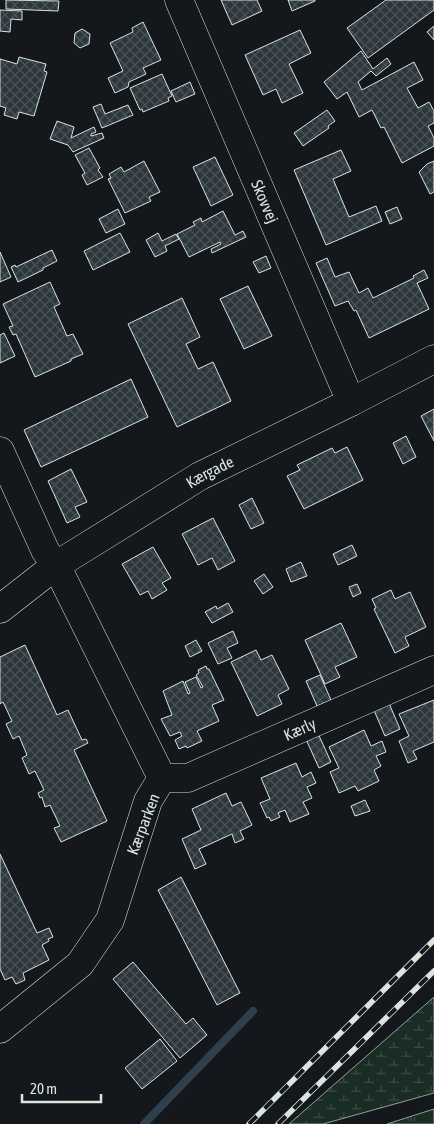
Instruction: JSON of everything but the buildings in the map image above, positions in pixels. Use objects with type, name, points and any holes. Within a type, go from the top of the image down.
[{"type":"street","name":"Skovvej","points":[[179,0],[351,402]]},
{"type":"street","name":"Kærgade","points":[[0,608],[55,566],[200,476],[434,359]]},
{"type":"street","name":"Kærparken","points":[[0,451],[45,550],[55,566],[162,778],[148,801],[110,920],[80,964],[0,1029]]},
{"type":"street","name":"Kærly","points":[[162,778],[188,778],[434,670]]},
{"type":"green space","points":[[434,997],[434,1093],[323,1124],[289,1124]]},
{"type":"green space","points":[[434,1109],[434,1124],[387,1124]]},
{"type":"waterway","points":[[144,1124],[253,1011]]},
{"type":"railway","points":[[249,1124],[434,940]]},
{"type":"railway","points":[[278,1124],[434,971]]}]
